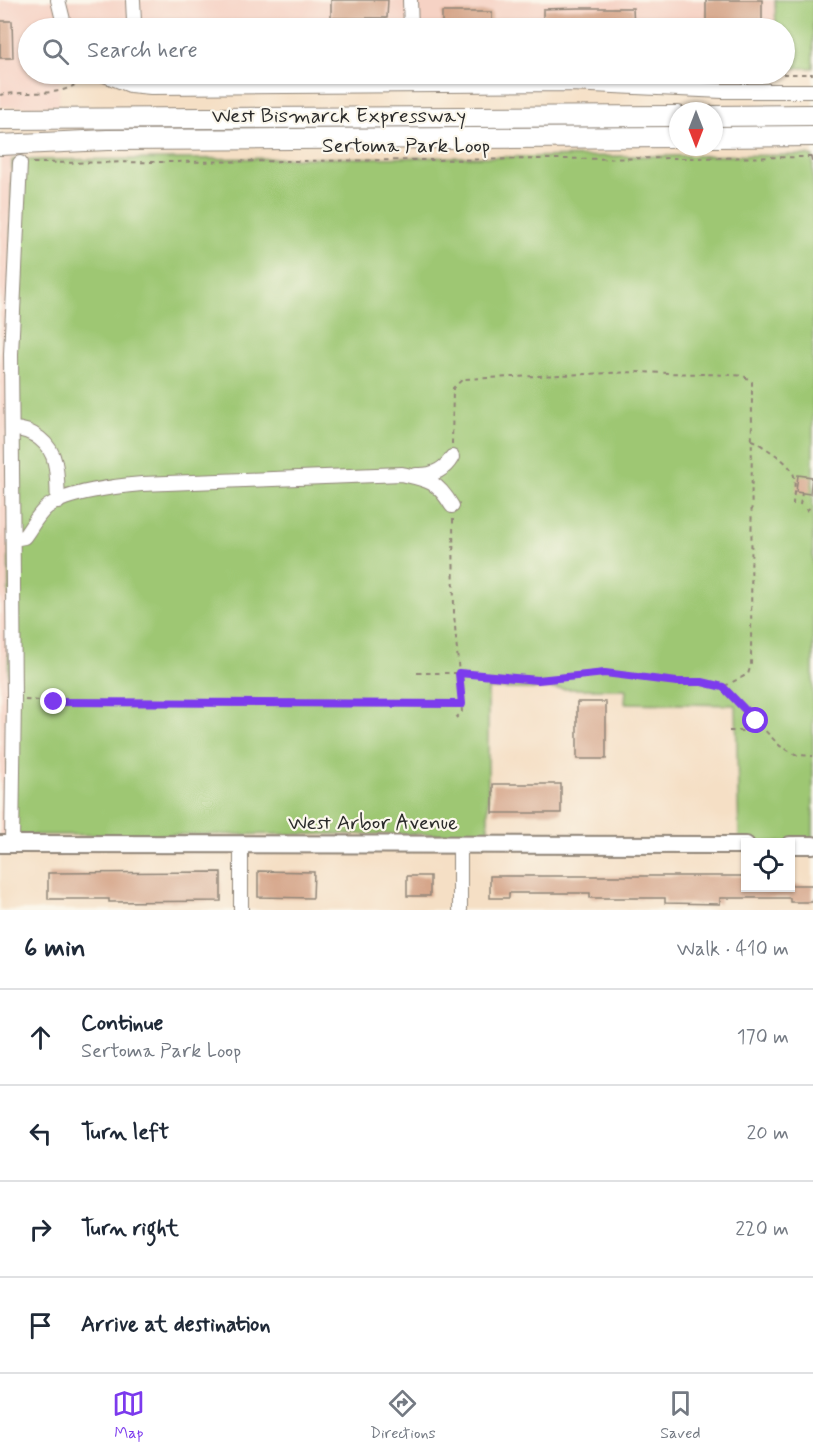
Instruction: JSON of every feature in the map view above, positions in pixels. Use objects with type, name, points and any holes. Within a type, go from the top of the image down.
[{"type":"highway","points":[[723,116],[813,115]]},
{"type":"highway","name":"West Bismarck Expressway","points":[[0,119],[669,116]]},
{"type":"highway","points":[[723,137],[813,136]]},
{"type":"highway","name":"West Bismarck Expressway","points":[[0,145],[107,140],[669,137]]},
{"type":"main road","name":"West Arbor Avenue","points":[[6,844],[741,845]]},
{"type":"main road","points":[[795,845],[813,845]]},
{"type":"street","points":[[58,0],[62,18]]},
{"type":"street","points":[[133,0],[134,18]]},
{"type":"street","points":[[411,0],[411,18]]},
{"type":"street","points":[[127,84],[151,87],[248,84]]},
{"type":"street","points":[[553,84],[723,91],[813,91]]},
{"type":"street","points":[[6,844],[14,698],[11,354],[20,163]]},
{"type":"street","points":[[13,429],[24,429],[38,436],[49,450],[55,461],[58,502]]},
{"type":"street","points":[[13,539],[24,537],[47,507],[93,491],[121,486],[430,474],[444,468],[452,457]]},
{"type":"street","points":[[402,474],[428,480],[443,490],[452,506]]},
{"type":"street","points":[[241,844],[241,910]]},
{"type":"street","points":[[460,845],[460,910]]},
{"type":"path","points":[[795,74],[813,74]]},
{"type":"path","points":[[0,95],[66,90],[78,84]]},
{"type":"path","points":[[812,157],[813,166]]},
{"type":"path","name":"Sertoma Park Loop","points":[[20,163],[812,157]]},
{"type":"path","points":[[452,457],[453,388],[463,379],[635,372],[744,376],[752,382],[751,665],[748,674],[723,687]]},
{"type":"path","points":[[752,440],[788,466],[793,473],[795,478],[793,505]]},
{"type":"path","points":[[800,505],[802,493]]},
{"type":"path","points":[[806,511],[813,505]]},
{"type":"path","points":[[452,506],[454,614],[462,704],[462,712],[456,718]]},
{"type":"path","points":[[417,673],[459,673],[538,680],[605,673],[677,682],[702,682],[723,687],[780,746],[797,755],[813,756]]},
{"type":"path","points":[[14,698],[54,702],[462,704]]},
{"type":"path","points":[[729,731],[743,731],[756,721]]},
{"type":"shaded area","points":[[0,0],[775,0],[776,18],[18,18],[18,84],[60,84],[59,106],[0,107]]},
{"type":"shaded area","points":[[12,154],[8,835],[0,835],[0,155]]},
{"type":"green space","points":[[775,0],[813,0],[813,68],[795,68],[795,18],[776,18]]},
{"type":"green space","points":[[808,155],[813,157],[813,843],[795,843],[795,838],[741,838],[741,842],[739,842],[736,705],[625,703],[626,689],[488,689],[488,834],[8,835],[12,160]]},
{"type":"building","points":[[331,0],[388,0],[387,18],[331,18]]},
{"type":"building","points":[[706,0],[762,0],[762,18],[706,18]]},
{"type":"building","points":[[633,8],[634,18],[543,18],[543,9]]},
{"type":"building","points":[[442,12],[492,12],[492,18],[442,18]]},
{"type":"building","points":[[0,21],[12,21],[13,58],[0,58]]},
{"type":"building","points":[[798,475],[812,477],[810,494],[796,492]]},
{"type":"building","points":[[577,702],[606,702],[606,759],[577,759]]},
{"type":"building","points":[[493,784],[561,784],[561,813],[493,813]]},
{"type":"building","points":[[258,871],[314,872],[313,898],[258,897]]},
{"type":"building","points":[[221,872],[221,901],[109,902],[109,899],[48,899],[48,873]]},
{"type":"building","points":[[407,876],[430,876],[430,896],[407,896]]},
{"type":"building","points":[[490,876],[741,876],[741,892],[795,892],[795,885],[813,885],[813,902],[790,902],[790,898],[720,898],[720,904],[665,903],[665,898],[590,898],[590,893],[509,893],[509,898],[490,898]]},
{"type":"route","points":[[54,702],[462,704],[459,673],[538,680],[605,673],[677,682],[702,682],[723,687],[756,721]]}]
